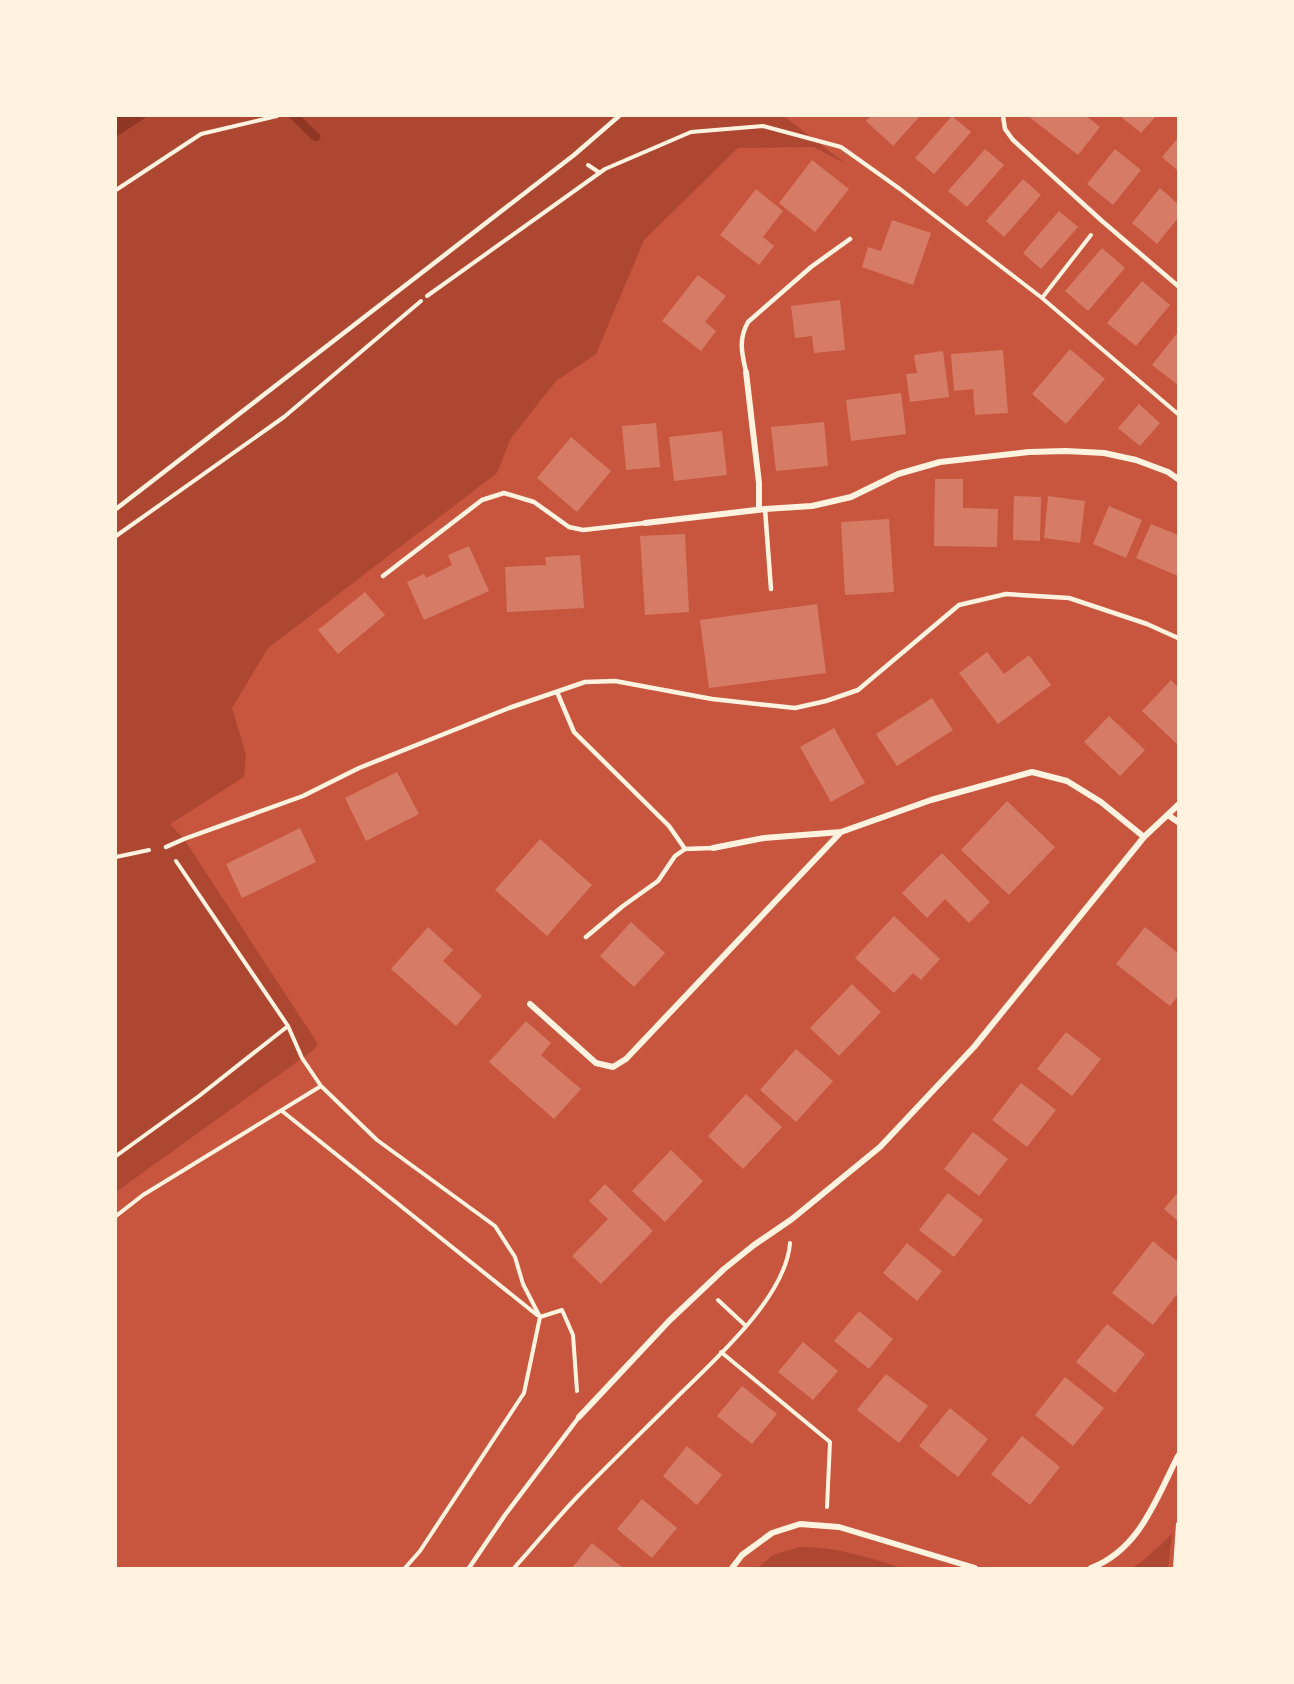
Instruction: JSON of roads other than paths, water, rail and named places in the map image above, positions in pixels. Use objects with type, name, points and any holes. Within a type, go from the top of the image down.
[{"type":"street","points":[[746,372],[762,510]]},
{"type":"street","points":[[645,523],[812,506],[851,497],[898,474],[940,462],[1029,452],[1104,453],[1136,460],[1168,472],[1179,479]]},
{"type":"street","points":[[713,848],[764,838],[841,832],[931,800],[1032,772],[1067,781],[1101,801],[1144,837]]},
{"type":"street","points":[[579,1417],[670,1320],[724,1269],[792,1219],[880,1147],[974,1047],[1144,837],[1179,805]]},
{"type":"street","points":[[1168,815],[1179,822]]},
{"type":"street","points":[[530,1004],[596,1063],[613,1067],[626,1059],[841,832]]},
{"type":"street","points":[[1091,1569],[1120,1552],[1141,1529],[1179,1456]]},
{"type":"street","points":[[732,1569],[742,1555],[772,1533],[800,1524],[838,1527],[975,1569]]},
{"type":"lane","points":[[116,509],[574,155],[619,116]]},
{"type":"lane","points":[[1003,116],[1005,129],[1013,140],[1102,221],[1179,286]]},
{"type":"lane","points":[[746,372],[740,346],[742,332],[748,322],[811,267],[850,239]]},
{"type":"lane","points":[[383,576],[482,500],[504,493],[534,502],[569,527],[583,530],[645,523]]},
{"type":"lane","points":[[762,510],[771,589]]},
{"type":"lane","points":[[166,847],[184,838],[303,796],[359,768],[509,708],[585,682],[615,681],[712,699],[795,708],[826,701],[858,690],[959,605],[1006,594],[1069,598],[1147,624],[1179,638]]},
{"type":"lane","points":[[557,692],[574,732],[669,826],[685,849]]},
{"type":"lane","points":[[586,937],[658,881],[675,856],[685,849],[713,848]]},
{"type":"lane","points":[[469,1569],[505,1515],[579,1417]]},
{"type":"waterway","points":[[294,116],[316,137]]}]
